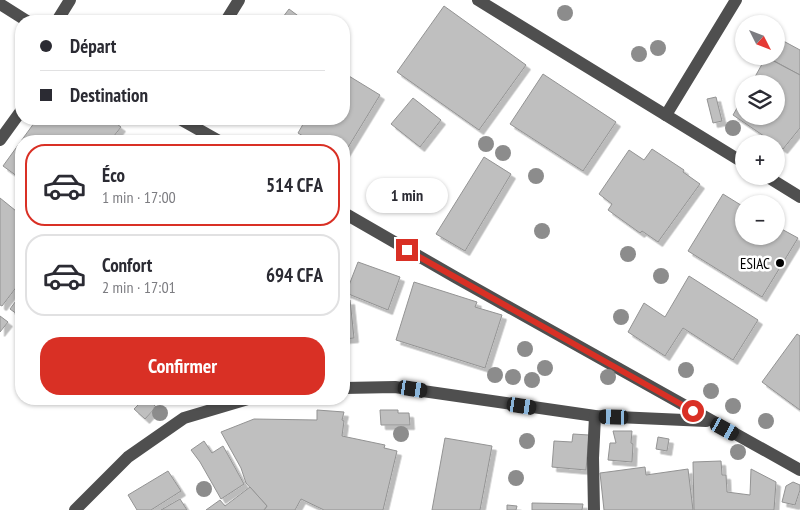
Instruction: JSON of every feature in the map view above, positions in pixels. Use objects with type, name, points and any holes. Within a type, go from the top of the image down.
[{"type":"street","points":[[61,15],[70,0]]},
{"type":"street","points":[[230,15],[239,0]]},
{"type":"street","points":[[478,0],[735,157]]},
{"type":"street","points":[[666,115],[736,0]]},
{"type":"street","points":[[0,4],[17,15]]},
{"type":"street","points":[[0,140],[15,119]]},
{"type":"street","points":[[191,125],[208,135]]},
{"type":"street","points":[[781,185],[800,197]]},
{"type":"street","points":[[350,216],[800,470]]},
{"type":"street","points":[[350,388],[395,386],[595,416],[710,421]]},
{"type":"street","points":[[75,510],[128,457],[184,418],[228,405]]},
{"type":"street","points":[[594,510],[593,458],[595,416]]},
{"type":"building","points":[[444,6],[526,65],[479,130],[397,72]]},
{"type":"building","points":[[289,9],[297,15],[284,15]]},
{"type":"building","points":[[785,42],[800,50],[800,75],[782,65],[785,65]]},
{"type":"building","points":[[762,65],[781,65],[800,75],[800,128],[785,147],[785,135],[762,135],[748,125],[785,125],[785,75],[756,75]]},
{"type":"building","points":[[543,74],[616,122],[583,171],[510,124]]},
{"type":"building","points":[[350,77],[380,95],[350,144],[350,135],[301,135],[298,133],[303,125],[350,125]]},
{"type":"building","points":[[716,97],[722,121],[713,123],[707,99]]},
{"type":"building","points":[[413,98],[441,120],[420,147],[391,124]]},
{"type":"building","points":[[33,125],[118,125],[121,127],[115,135],[25,135]]},
{"type":"building","points":[[15,149],[15,175],[3,166]]},
{"type":"building","points":[[652,149],[684,170],[683,172],[700,184],[658,242],[642,231],[640,233],[608,210],[612,204],[599,194],[629,150],[644,160]]},
{"type":"building","points":[[484,157],[511,174],[465,251],[436,234]]},
{"type":"building","points":[[723,194],[735,201],[735,245],[785,245],[785,231],[798,238],[762,297],[688,251]]},
{"type":"building","points":[[0,198],[15,210],[15,289],[2,306],[0,305]]},
{"type":"building","points":[[358,262],[400,277],[388,310],[350,295],[350,283]]},
{"type":"building","points":[[689,276],[758,320],[733,360],[683,328],[665,356],[628,332],[644,303],[665,317]]},
{"type":"building","points":[[414,282],[477,302],[475,307],[502,315],[485,368],[396,340]]},
{"type":"building","points":[[350,300],[354,338],[350,338]]},
{"type":"building","points":[[15,302],[15,313],[10,309]]},
{"type":"building","points":[[0,316],[8,322],[0,332]]},
{"type":"building","points":[[797,334],[800,336],[800,410],[762,382]]},
{"type":"building","points":[[138,405],[154,405],[156,407],[145,419],[134,409]]},
{"type":"building","points":[[317,410],[344,412],[342,436],[385,445],[384,448],[397,451],[383,510],[324,510],[301,499],[295,510],[264,510],[267,506],[246,483],[241,468],[221,432],[254,419],[317,420]]},
{"type":"building","points":[[380,410],[398,410],[398,413],[409,413],[410,425],[381,425]]},
{"type":"building","points":[[613,431],[632,431],[632,462],[608,460],[610,443],[616,443]]},
{"type":"building","points":[[573,434],[589,435],[586,470],[552,467],[554,441],[572,442]]},
{"type":"building","points":[[658,437],[669,439],[667,451],[656,449]]},
{"type":"building","points":[[445,438],[492,446],[480,510],[432,510]]},
{"type":"building","points":[[204,441],[212,453],[223,446],[244,484],[221,499],[191,450]]},
{"type":"building","points":[[721,461],[722,475],[726,475],[727,492],[750,495],[751,469],[776,482],[774,510],[694,510],[693,462]]},
{"type":"building","points":[[645,467],[646,475],[688,469],[693,510],[604,510],[600,473]]},
{"type":"building","points":[[168,471],[181,491],[151,510],[137,510],[128,495]]},
{"type":"building","points":[[793,482],[800,485],[795,505],[782,502],[786,486]]},
{"type":"building","points":[[250,487],[267,506],[264,510],[206,510],[220,500],[225,506]]},
{"type":"building","points":[[180,499],[187,510],[161,510]]},
{"type":"building","points":[[532,503],[583,504],[582,510],[532,510]]},
{"type":"building","points":[[507,505],[517,506],[516,510],[507,510]]},
{"type":"place","name":"ESIAC","points":[[780,263]]},
{"type":"route","points":[[407,250],[693,411]]}]
